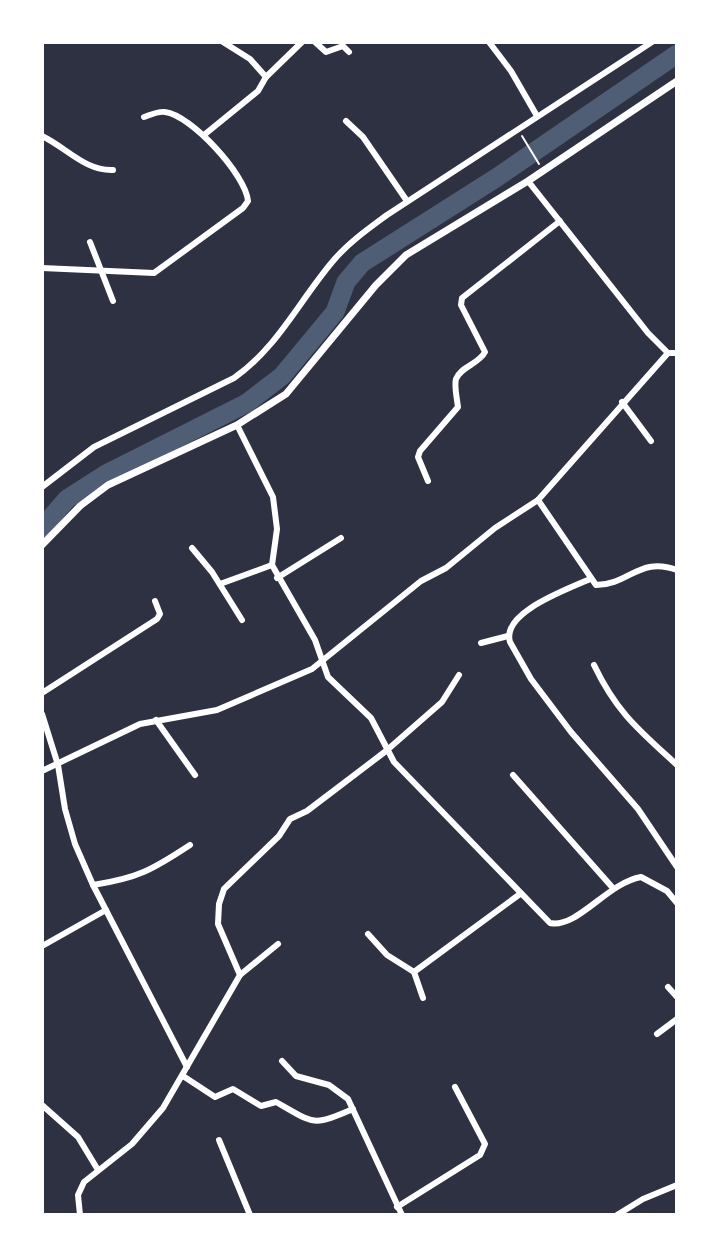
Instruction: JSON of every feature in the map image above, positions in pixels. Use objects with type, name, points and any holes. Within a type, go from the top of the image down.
[{"type":"street","points":[[223,42],[250,60],[266,77]]},
{"type":"street","points":[[204,135],[258,91],[266,77],[302,42]]},
{"type":"street","points":[[315,42],[326,52],[343,46],[349,52]]},
{"type":"street","points":[[489,42],[512,71],[537,116]]},
{"type":"street","points":[[42,487],[94,447],[234,378],[252,365],[281,334],[333,260],[350,243],[407,201],[652,42]]},
{"type":"street","points":[[42,545],[80,506],[108,485],[237,425],[295,385],[376,285],[406,256],[528,181],[677,81]]},
{"type":"street","points":[[42,268],[154,273],[243,208],[248,201],[246,188],[204,135],[171,113],[163,111],[144,117]]},
{"type":"street","points":[[346,121],[363,137],[407,201]]},
{"type":"street","points":[[42,136],[63,146],[97,170],[113,170]]},
{"type":"street","points":[[528,181],[648,333],[668,353],[677,353]]},
{"type":"street","points":[[428,481],[418,457],[420,451],[458,407],[455,381],[457,375],[482,359],[485,352],[461,305],[462,298],[560,221]]},
{"type":"street","points":[[90,242],[104,271],[113,301]]},
{"type":"street","points":[[42,771],[141,724],[217,710],[284,682],[321,662],[421,580],[446,568],[495,528],[538,500],[668,353]]},
{"type":"street","points":[[622,402],[651,441]]},
{"type":"street","points":[[237,425],[273,497],[277,529],[272,565],[277,578],[315,640],[321,662],[335,685],[371,718],[386,751],[540,917],[557,925],[579,914],[612,887],[641,877],[667,891],[677,903]]},
{"type":"street","points":[[538,500],[596,585],[605,585],[653,565],[677,570]]},
{"type":"street","points":[[277,578],[341,538]]},
{"type":"street","points":[[192,548],[220,584],[224,595],[242,620]]},
{"type":"street","points":[[220,584],[272,565]]},
{"type":"street","points":[[590,579],[523,613],[513,622],[508,636],[531,679],[571,732],[638,809],[677,867]]},
{"type":"street","points":[[42,693],[157,619],[160,614],[155,601]]},
{"type":"street","points":[[481,643],[508,636]]},
{"type":"street","points":[[594,665],[610,698],[627,719],[677,765]]},
{"type":"street","points":[[240,975],[218,923],[219,904],[224,889],[279,836],[290,819],[307,811],[386,751],[442,702],[459,675]]},
{"type":"street","points":[[42,715],[58,765],[65,809],[93,886],[187,1067]]},
{"type":"street","points":[[156,720],[195,775]]},
{"type":"street","points":[[513,775],[612,887]]},
{"type":"street","points":[[93,886],[151,872],[190,845]]},
{"type":"street","points":[[414,971],[520,894]]},
{"type":"street","points":[[44,945],[106,910]]},
{"type":"street","points":[[369,934],[387,955],[414,971],[423,998]]},
{"type":"street","points":[[80,1215],[78,1195],[84,1182],[152,1124],[183,1076],[240,975],[278,944]]},
{"type":"street","points":[[668,987],[677,997]]},
{"type":"street","points":[[657,1034],[677,1019]]},
{"type":"street","points":[[282,1061],[296,1076],[340,1092],[353,1109],[402,1215]]},
{"type":"street","points":[[183,1076],[215,1097],[233,1089],[261,1106],[276,1102],[312,1123],[320,1124],[353,1109]]},
{"type":"street","points":[[397,1207],[480,1155],[485,1149],[485,1144],[455,1087]]},
{"type":"street","points":[[42,1105],[78,1137],[98,1170]]},
{"type":"street","points":[[219,1140],[250,1215]]},
{"type":"street","points":[[617,1215],[643,1199],[677,1185]]},
{"type":"path","points":[[517,129],[543,171]]},
{"type":"waterway","points":[[42,528],[67,499],[106,474],[247,403],[282,376],[335,312],[346,282],[362,263],[496,178],[677,54]]}]
